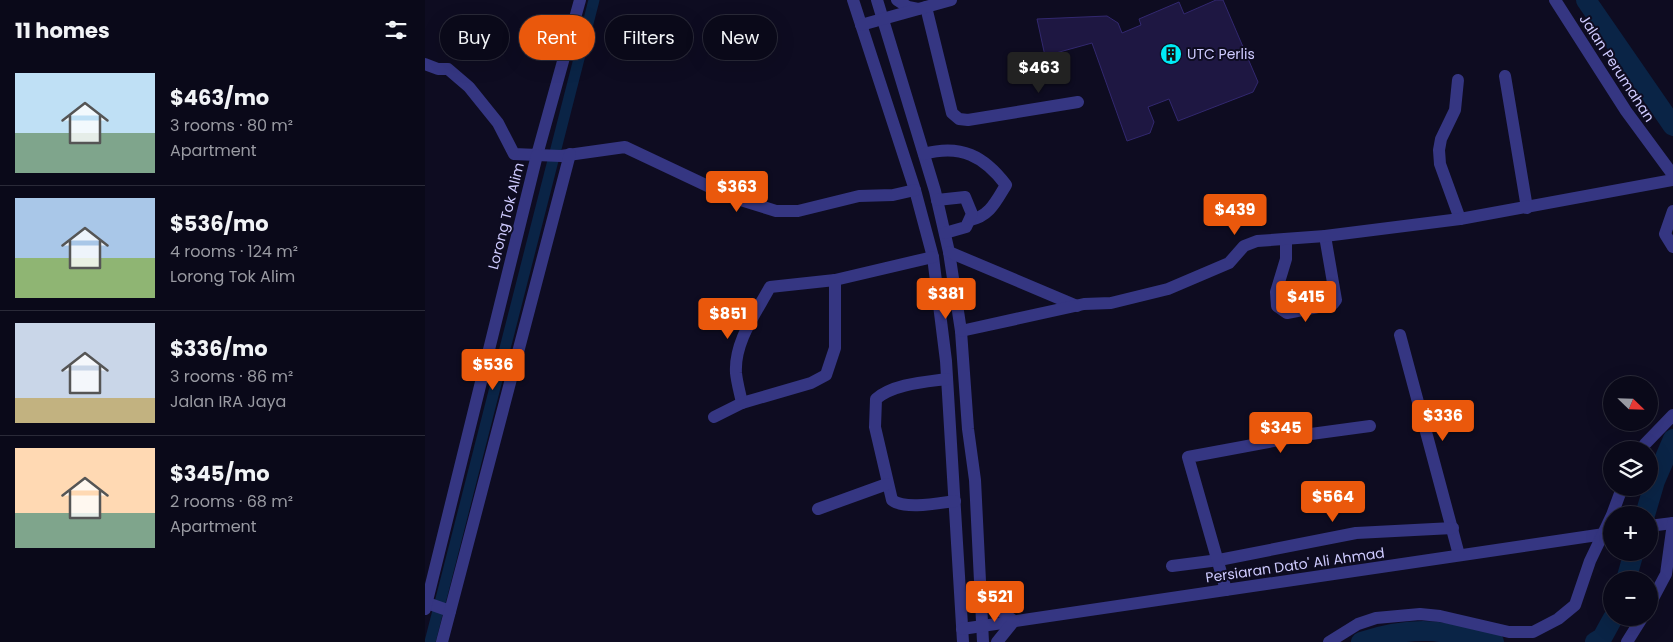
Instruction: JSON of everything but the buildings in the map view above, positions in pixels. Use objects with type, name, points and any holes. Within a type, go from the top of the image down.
[{"type":"street","points":[[425,64],[438,69],[448,69],[460,78],[499,123],[514,154],[541,155],[580,0]]},
{"type":"street","points":[[853,0],[915,190],[933,257],[947,379],[963,642]]},
{"type":"street","points":[[877,0],[924,154],[949,252],[961,332],[968,425],[975,480],[983,642]]},
{"type":"street","points":[[897,0],[908,7],[922,8]]},
{"type":"street","points":[[861,25],[951,0]]},
{"type":"street","name":"Jalan Perumahan","points":[[1555,0],[1626,111],[1673,175]]},
{"type":"street","points":[[922,8],[952,113],[959,119],[968,120],[1078,102]]},
{"type":"street","points":[[1505,76],[1527,208]]},
{"type":"street","points":[[1457,80],[1455,110],[1441,139],[1439,150],[1440,164],[1460,218]]},
{"type":"street","name":"Lorong Tok Alim","points":[[427,606],[541,155],[566,155],[625,147],[731,197],[776,212],[798,211],[859,196],[893,195],[915,190]]},
{"type":"street","points":[[924,154],[957,150],[973,154],[1006,185],[990,210],[981,218],[970,220]]},
{"type":"street","points":[[442,642],[448,611],[566,155]]},
{"type":"street","points":[[961,332],[1077,306],[1111,303],[1168,289],[1229,263],[1244,246],[1257,241],[1325,236],[1460,218],[1527,208],[1673,180]]},
{"type":"street","points":[[937,200],[965,197],[972,214],[966,227],[945,232]]},
{"type":"street","points":[[1673,211],[1665,234],[1673,247]]},
{"type":"street","points":[[1286,239],[1286,259],[1276,292],[1277,306],[1287,313],[1333,304],[1336,300],[1325,236]]},
{"type":"street","points":[[949,252],[1077,306]]},
{"type":"street","points":[[742,403],[736,373],[738,353],[745,332],[770,287],[835,280],[933,257]]},
{"type":"street","points":[[714,417],[742,403],[811,383],[826,375],[835,348],[835,280]]},
{"type":"street","points":[[1400,335],[1459,555]]},
{"type":"street","points":[[947,379],[918,383],[882,394],[876,399],[875,427],[892,500],[897,504],[919,505],[955,501]]},
{"type":"street","points":[[1648,441],[1673,415]]},
{"type":"street","points":[[1226,590],[1219,560],[1188,457],[1311,434],[1370,426]]},
{"type":"street","points":[[818,509],[887,484]]},
{"type":"street","points":[[1658,524],[1673,523],[1667,570],[1658,588]]},
{"type":"street","points":[[1172,566],[1219,560],[1356,533],[1453,528]]},
{"type":"street","name":"Persiaran Dato' Ali Ahmad","points":[[962,629],[1603,535]]},
{"type":"street","points":[[1329,642],[1357,624],[1376,618],[1412,614],[1441,616],[1509,632],[1533,632],[1558,619],[1575,605],[1590,561],[1603,542]]},
{"type":"street","points":[[979,581],[994,606],[1014,621],[997,642]]},
{"type":"street","points":[[427,606],[448,611]]},
{"type":"street","points":[[1627,642],[1636,626]]},
{"type":"waterway","points":[[430,642],[594,0]]},
{"type":"waterway","points":[[1586,0],[1673,126]]},
{"type":"waterway","points":[[1648,506],[1655,481],[1673,439]]},
{"type":"waterway","points":[[1629,571],[1631,561]]},
{"type":"waterway","points":[[1595,642],[1602,638],[1609,626]]},
{"type":"waterway","points":[[1361,642],[1412,631],[1443,632],[1494,642]]},
{"type":"place","name":"UTC Perlis","points":[[1171,54]]}]
